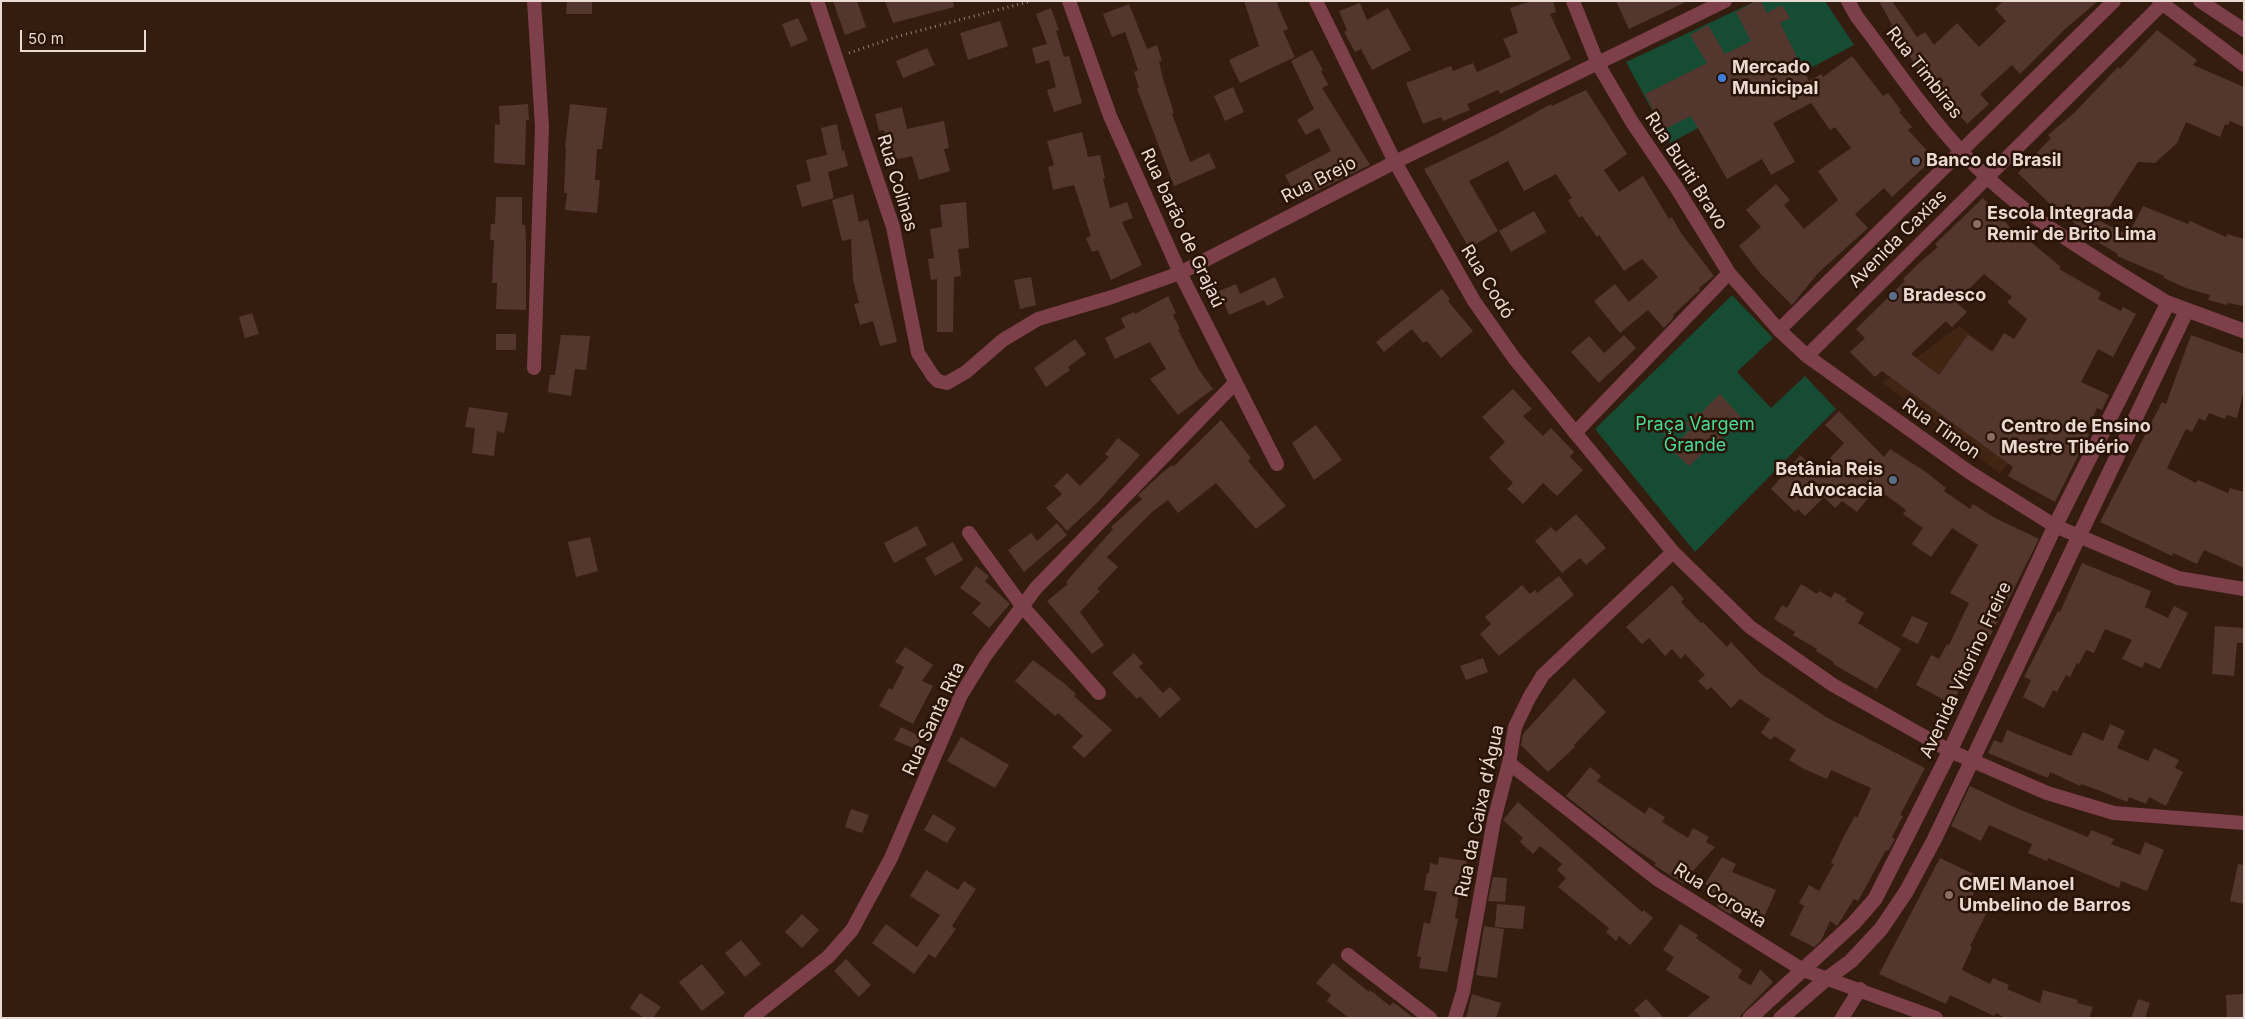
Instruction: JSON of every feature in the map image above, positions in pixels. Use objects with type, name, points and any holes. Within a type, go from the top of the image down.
[{"type":"street","points":[[534,1],[542,127],[534,368]]},
{"type":"street","name":"Rua Colinas","points":[[817,1],[894,227],[918,353],[933,376]]},
{"type":"street","name":"Rua barão de Grajaú","points":[[1069,1],[1110,116],[1180,273],[1277,464]]},
{"type":"street","name":"Rua Codó","points":[[1316,1],[1395,162],[1474,301],[1514,358],[1673,552],[1750,627],[1833,685],[1950,751],[2047,793],[2114,813],[2244,823]]},
{"type":"street","name":"Rua Buriti Bravo","points":[[1573,1],[1598,64],[1632,122],[1729,273],[1793,344]]},
{"type":"street","name":"Rua Brejo","points":[[933,376],[938,381],[947,383],[954,380],[1003,340],[1038,319],[1112,298],[1180,273],[1395,162],[1725,1]]},
{"type":"street","name":"Rua Timbiras","points":[[1848,1],[1857,17],[1961,151],[1987,177],[2066,240],[2168,303]]},
{"type":"street","name":"Avenida Caxias","points":[[1779,330],[2114,1]]},
{"type":"street","points":[[2200,1],[2244,30]]},
{"type":"street","points":[[2162,2],[2244,65]]},
{"type":"street","name":"Avenida Caxias","points":[[1807,356],[2162,2]]},
{"type":"street","points":[[1575,433],[1729,273]]},
{"type":"street","points":[[2168,303],[2244,331]]},
{"type":"street","name":"Avenida Vitorino Freire","points":[[1750,1018],[1854,923],[1875,899],[1950,751],[2055,526],[2168,303]]},
{"type":"street","points":[[1781,1018],[1825,980],[1851,961],[1882,929],[1906,892],[1934,840],[2187,310]]},
{"type":"street","name":"Rua Timon","points":[[1793,344],[1969,472],[2055,526],[2178,578],[2244,589]]},
{"type":"street","name":"Rua Santa Rita","points":[[758,1016],[828,958],[852,930],[895,850],[961,695],[985,656],[1022,606],[1043,581],[1235,383]]},
{"type":"street","points":[[969,533],[1022,606],[1099,693]]},
{"type":"street","name":"Rua da Caixa d'Água","points":[[1455,1018],[1463,992],[1494,820],[1509,763],[1515,727],[1529,698],[1543,676],[1673,552]]},
{"type":"street","name":"Rua Coroata","points":[[1509,763],[1657,879],[1803,970],[1825,980],[1860,989],[1936,1018]]},
{"type":"street","points":[[1348,955],[1430,1018]]},
{"type":"street","points":[[1842,1018],[1860,989]]},
{"type":"path","points":[[836,58],[899,36],[1031,1]]},
{"type":"shaded area","name":"Centro de Ensino Mestre Tibério","points":[[1959,326],[2059,399],[2000,474],[1883,383]]},
{"type":"green space","points":[[1756,1],[1825,1],[1854,45],[1670,143],[1626,62]]},
{"type":"green space","name":"Praça Vargem Grande","points":[[1732,295],[1773,338],[1737,372],[1771,408],[1805,376],[1836,409],[1695,552],[1595,429]]},
{"type":"building","points":[[567,1],[592,1],[592,14],[566,14]]},
{"type":"building","points":[[833,1],[857,1],[866,27],[845,35]]},
{"type":"building","points":[[885,1],[953,1],[954,7],[893,23]]},
{"type":"building","points":[[1244,1],[1276,1],[1288,29],[1283,31],[1295,57],[1240,83],[1229,60],[1259,46]]},
{"type":"building","points":[[1531,1],[1553,1],[1556,12],[1550,14],[1571,59],[1500,94],[1498,90],[1467,104],[1470,110],[1443,121],[1441,117],[1423,124],[1406,83],[1451,66],[1453,71],[1473,63],[1477,72],[1511,57],[1503,39],[1518,33],[1510,8]]},
{"type":"building","points":[[1616,1],[1688,1],[1629,29]]},
{"type":"building","points":[[1756,1],[1761,1],[1767,13],[1782,5],[1790,18],[1780,23],[1809,81],[1821,74],[1823,77],[1852,56],[1883,96],[1888,93],[1901,110],[1899,112],[1912,127],[1908,130],[1934,158],[1892,197],[1884,188],[1855,214],[1868,228],[1819,272],[1792,305],[1760,273],[1739,246],[1761,227],[1746,210],[1776,184],[1790,200],[1784,205],[1804,229],[1838,200],[1818,171],[1851,148],[1835,127],[1830,130],[1811,103],[1773,123],[1795,162],[1771,175],[1762,159],[1727,179],[1691,116],[1663,130],[1645,94],[1707,63],[1690,35],[1708,25],[1725,54],[1751,41],[1736,12]]},
{"type":"building","points":[[1879,1],[1892,1],[1917,37],[1925,32],[1934,45],[1957,23],[1979,47],[2006,21],[1995,9],[2003,1],[2098,1],[2065,29],[2020,74],[2012,65],[1980,94],[1989,104],[1967,124],[1916,66],[1890,26],[1892,25]]},
{"type":"building","points":[[1360,3],[1367,20],[1388,8],[1411,50],[1372,70],[1361,49],[1355,52],[1344,32],[1347,30],[1339,11]]},
{"type":"building","points":[[1129,4],[1147,49],[1157,45],[1162,61],[1159,61],[1163,79],[1174,113],[1172,114],[1190,162],[1209,153],[1216,168],[1174,186],[1137,89],[1139,88],[1134,72],[1138,70],[1125,32],[1112,37],[1103,14]]},
{"type":"building","points":[[1051,8],[1059,30],[1056,31],[1064,57],[1069,56],[1082,103],[1054,112],[1047,90],[1056,87],[1049,60],[1036,64],[1032,48],[1047,44],[1036,14]]},
{"type":"building","points":[[798,18],[808,40],[791,47],[782,24]]},
{"type":"building","points":[[1000,21],[1008,46],[968,60],[960,33]]},
{"type":"building","points":[[2157,30],[2197,60],[2193,65],[2244,87],[2244,127],[2230,121],[2228,125],[2225,124],[2220,137],[2186,122],[2177,143],[2155,163],[2138,162],[2100,221],[2128,235],[2143,206],[2188,224],[2190,221],[2226,237],[2227,234],[2244,239],[2244,306],[2228,303],[2227,305],[2208,300],[2210,295],[2186,288],[2164,278],[2164,276],[2117,256],[2118,254],[2072,227],[2075,223],[2058,212],[2018,173],[2051,138],[2048,135],[2074,113],[2118,67],[2120,69]]},
{"type":"building","points":[[927,48],[935,65],[903,78],[896,61]]},
{"type":"building","points":[[1312,50],[1323,70],[1321,71],[1328,85],[1322,88],[1370,165],[1298,200],[1285,175],[1331,151],[1319,128],[1306,135],[1297,120],[1314,109],[1291,61]]},
{"type":"building","points":[[1233,87],[1244,112],[1225,121],[1214,96]]},
{"type":"building","points":[[1586,90],[1627,154],[1604,170],[1619,192],[1643,176],[1669,219],[1672,217],[1681,233],[1714,276],[1699,288],[1700,290],[1673,315],[1674,317],[1664,328],[1648,310],[1620,333],[1594,301],[1615,284],[1629,302],[1658,277],[1642,259],[1624,271],[1599,235],[1597,237],[1582,216],[1579,218],[1568,200],[1572,198],[1556,174],[1524,191],[1508,161],[1469,181],[1498,231],[1469,248],[1424,169],[1495,135],[1551,104],[1552,106]]},
{"type":"building","points":[[528,104],[529,120],[526,120],[525,165],[494,163],[495,124],[500,125],[499,106]]},
{"type":"building","points":[[570,104],[607,108],[602,149],[597,149],[595,180],[600,180],[597,213],[565,210],[567,193],[564,193],[565,147]]},
{"type":"building","points":[[902,107],[907,129],[944,121],[949,148],[944,149],[950,171],[919,180],[912,156],[890,161],[884,130],[879,131],[875,114]]},
{"type":"building","points":[[837,124],[842,151],[844,150],[848,166],[828,172],[834,198],[802,207],[796,185],[811,181],[806,160],[827,155],[821,128]]},
{"type":"building","points":[[1082,132],[1088,157],[1100,155],[1105,178],[1103,179],[1110,208],[1127,202],[1133,218],[1122,222],[1142,265],[1111,280],[1098,250],[1092,252],[1086,238],[1091,236],[1074,185],[1053,190],[1048,167],[1054,165],[1047,141]]},
{"type":"building","points":[[853,194],[859,222],[868,219],[897,342],[880,346],[873,321],[860,325],[854,304],[859,303],[853,280],[851,239],[842,241],[832,200]]},
{"type":"building","points":[[496,197],[522,197],[522,225],[525,225],[526,241],[526,310],[496,309],[497,283],[492,283],[494,240],[490,240],[491,224],[495,224]]},
{"type":"building","points":[[1983,198],[2023,241],[2026,238],[2061,267],[2059,269],[2101,293],[2098,299],[2121,311],[2123,307],[2136,314],[2113,357],[2098,349],[2081,382],[2109,395],[2102,410],[2097,408],[2086,433],[2089,434],[2055,502],[2008,476],[2013,467],[1882,371],[1875,377],[1850,352],[1865,338],[1856,329],[1905,281],[1903,279],[1918,264],[1938,247],[1935,244]],"holes":[[[1984,274],[2012,297],[2007,302],[2027,319],[2014,339],[2004,333],[1992,352],[1968,335],[1939,375],[1911,354],[1946,321],[1952,327],[1967,312],[1956,302]]]},
{"type":"building","points":[[966,202],[969,248],[958,249],[961,276],[954,277],[953,332],[937,332],[937,279],[931,280],[928,259],[934,258],[930,229],[942,227],[940,205]]},
{"type":"building","points":[[1534,211],[1546,232],[1511,252],[1499,231]]},
{"type":"building","points":[[1031,277],[1036,305],[1020,309],[1014,280]]},
{"type":"building","points":[[1275,277],[1284,297],[1267,306],[1264,300],[1229,315],[1219,291],[1236,284],[1240,294]]},
{"type":"building","points":[[1442,289],[1450,299],[1448,301],[1473,331],[1441,358],[1427,341],[1423,343],[1412,329],[1384,352],[1376,342]]},
{"type":"building","points":[[1168,296],[1176,313],[1173,315],[1180,329],[1178,330],[1199,370],[1213,389],[1178,415],[1150,379],[1166,369],[1150,342],[1115,359],[1105,338],[1125,328],[1121,318],[1134,312],[1135,314]]},
{"type":"building","points":[[252,313],[259,334],[245,338],[239,317]]},
{"type":"building","points":[[496,334],[516,334],[516,350],[496,350]]},
{"type":"building","points":[[561,335],[590,336],[586,370],[575,369],[571,396],[548,392],[550,375],[555,375]]},
{"type":"building","points":[[1624,335],[1636,348],[1599,383],[1571,352],[1589,336],[1604,353]]},
{"type":"building","points":[[2191,335],[2244,354],[2244,390],[2237,418],[2226,415],[2225,419],[2209,413],[2205,421],[2199,418],[2192,432],[2186,429],[2167,468],[2196,483],[2198,480],[2228,493],[2230,488],[2244,492],[2244,568],[2204,550],[2197,564],[2173,553],[2172,556],[2100,522],[2162,402],[2166,404]]},
{"type":"building","points":[[1075,339],[1086,354],[1068,367],[1070,370],[1046,387],[1034,368]]},
{"type":"building","points":[[1513,389],[1532,409],[1523,416],[1543,436],[1551,428],[1574,452],[1570,457],[1583,470],[1557,496],[1543,483],[1523,504],[1507,489],[1513,483],[1489,458],[1505,442],[1482,417]]},
{"type":"building","points":[[1720,394],[1741,417],[1721,436],[1725,440],[1713,452],[1709,447],[1689,466],[1671,449],[1691,429],[1686,423],[1697,412],[1700,414]]},
{"type":"building","points":[[469,407],[508,413],[504,433],[497,431],[494,456],[472,453],[475,428],[465,427]]},
{"type":"building","points":[[1839,411],[1884,457],[1890,449],[1926,472],[1946,488],[1944,491],[1970,509],[1973,504],[1995,518],[2039,539],[1966,684],[1963,682],[1952,704],[1916,685],[1931,655],[1939,659],[1947,644],[1949,645],[1969,603],[1950,593],[1978,545],[1952,528],[1931,557],[1912,544],[1923,528],[1903,514],[1906,510],[1876,488],[1857,512],[1842,501],[1835,508],[1824,497],[1805,516],[1798,509],[1795,512],[1771,489],[1800,455],[1818,471],[1844,443],[1825,425]]},
{"type":"building","points":[[1221,420],[1251,458],[1248,461],[1286,506],[1256,529],[1216,483],[1178,513],[1168,500],[1152,512],[1107,557],[1118,567],[1097,589],[1100,591],[1080,612],[1104,645],[1092,654],[1047,601],[1068,584],[1066,582],[1113,529],[1111,527],[1142,499],[1138,495],[1163,472],[1172,465],[1173,467]]},
{"type":"building","points":[[1316,425],[1342,460],[1314,480],[1292,443]]},
{"type":"building","points":[[1118,438],[1140,455],[1099,501],[1067,531],[1046,508],[1062,494],[1054,486],[1067,473],[1080,486],[1109,457],[1105,454]]},
{"type":"building","points":[[1576,514],[1606,548],[1586,565],[1580,558],[1562,573],[1535,541],[1551,527],[1556,532]]},
{"type":"building","points":[[1057,523],[1067,535],[1024,572],[1008,550],[1031,533],[1037,541]]},
{"type":"building","points":[[917,526],[927,545],[894,563],[884,543]]},
{"type":"building","points":[[590,537],[598,571],[576,577],[568,542]]},
{"type":"building","points":[[953,542],[963,560],[935,576],[925,558]]},
{"type":"building","points":[[2082,563],[2151,591],[2145,607],[2168,618],[2174,606],[2188,613],[2160,669],[2145,662],[2142,668],[2122,659],[2132,640],[2105,629],[2094,653],[2086,650],[2070,677],[2066,675],[2057,692],[2053,690],[2044,708],[2023,697],[2031,680],[2024,677],[2058,611],[2060,612]]},
{"type":"building","points":[[976,566],[989,576],[985,581],[1010,604],[989,628],[972,613],[981,603],[960,588]]},
{"type":"building","points":[[1559,576],[1574,595],[1499,656],[1480,634],[1491,624],[1485,617],[1522,585],[1530,594],[1535,590],[1537,593]]},
{"type":"building","points":[[1801,584],[1817,594],[1819,591],[1831,598],[1835,592],[1847,599],[1845,601],[1864,613],[1858,623],[1901,649],[1877,689],[1833,664],[1834,662],[1816,651],[1817,649],[1793,635],[1795,632],[1774,619],[1782,605],[1787,608]]},
{"type":"building","points":[[1672,585],[1684,599],[1681,602],[1701,623],[1703,622],[1727,647],[1731,642],[1760,673],[1826,717],[1925,768],[1900,815],[1903,816],[1892,837],[1895,839],[1888,851],[1886,850],[1858,901],[1854,899],[1837,926],[1830,921],[1821,941],[1814,947],[1790,935],[1804,906],[1799,903],[1809,885],[1819,891],[1834,864],[1831,863],[1844,836],[1855,816],[1857,818],[1871,788],[1831,770],[1827,779],[1789,760],[1796,750],[1774,736],[1771,740],[1761,733],[1770,719],[1740,699],[1731,708],[1711,687],[1707,690],[1698,681],[1705,675],[1685,654],[1681,659],[1672,649],[1665,656],[1649,638],[1642,644],[1626,627]]},
{"type":"building","points":[[1912,616],[1928,623],[1918,644],[1902,636]]},
{"type":"building","points":[[2215,626],[2244,628],[2244,643],[2237,643],[2234,676],[2212,674]]},
{"type":"building","points":[[905,647],[933,665],[922,681],[933,686],[913,724],[879,706],[889,688],[892,690],[904,667],[895,662]]},
{"type":"building","points":[[1134,653],[1143,663],[1139,667],[1163,693],[1170,687],[1181,699],[1160,718],[1140,696],[1137,699],[1112,673]]},
{"type":"building","points":[[1483,658],[1488,672],[1466,680],[1460,666]]},
{"type":"building","points":[[1033,660],[1065,684],[1076,694],[1074,696],[1112,730],[1084,758],[1072,747],[1083,736],[1058,713],[1055,716],[1015,681]]},
{"type":"building","points":[[1574,678],[1606,712],[1574,745],[1575,747],[1548,772],[1521,745],[1523,734]]},
{"type":"building","points":[[2110,724],[2125,731],[2117,748],[2148,761],[2154,748],[2179,760],[2175,768],[2183,772],[2166,806],[2149,797],[2146,804],[2129,797],[2127,802],[2081,784],[2080,786],[2050,772],[2048,778],[1988,753],[1994,740],[2002,743],[2007,730],[2071,756],[2083,732],[2103,741]]},
{"type":"building","points":[[901,727],[921,737],[915,749],[894,740]]},
{"type":"building","points":[[961,737],[1009,765],[995,788],[947,761]]},
{"type":"building","points":[[1590,767],[1601,776],[1597,781],[1645,814],[1649,807],[1665,817],[1662,822],[1688,838],[1693,828],[1709,837],[1706,842],[1715,847],[1689,875],[1684,884],[1654,865],[1656,863],[1626,843],[1566,796]]},
{"type":"building","points":[[1970,786],[2016,808],[2088,837],[2091,830],[2114,839],[2111,844],[2140,855],[2145,842],[2164,850],[2147,891],[2121,881],[2119,888],[2048,858],[2047,861],[2028,853],[2032,844],[1989,825],[1981,841],[1951,826]]},
{"type":"building","points":[[1518,802],[1642,912],[1644,910],[1653,918],[1630,945],[1619,936],[1616,941],[1606,932],[1609,928],[1558,887],[1566,878],[1557,870],[1562,864],[1540,846],[1533,854],[1520,842],[1523,838],[1503,820]]},
{"type":"building","points":[[851,809],[869,815],[862,833],[845,827]]},
{"type":"building","points":[[933,814],[956,828],[947,843],[924,830]]},
{"type":"building","points":[[1439,857],[1467,861],[1465,876],[1462,875],[1455,918],[1458,919],[1447,972],[1419,968],[1421,957],[1417,956],[1424,922],[1430,924],[1437,892],[1424,890],[1427,873],[1429,873],[1430,863],[1438,865]]},
{"type":"building","points":[[1722,857],[1736,864],[1732,872],[1776,890],[1762,922],[1733,910],[1731,914],[1726,912],[1717,906],[1719,902],[1707,896],[1712,888],[1705,884]]},
{"type":"building","points":[[1940,858],[1982,878],[1971,899],[1989,908],[1970,946],[1972,947],[1962,970],[1990,984],[1993,978],[2009,985],[2007,989],[2040,1003],[2043,990],[2078,1000],[2077,1003],[2093,1007],[2089,1018],[2005,1018],[1996,1013],[1994,1016],[1950,995],[1946,1004],[1879,974]]},
{"type":"building","points":[[2238,864],[2244,865],[2244,904],[2230,901]]},
{"type":"building","points":[[926,870],[958,890],[964,881],[976,889],[952,926],[956,929],[935,958],[929,954],[914,974],[872,943],[886,924],[917,947],[940,915],[910,896]]},
{"type":"building","points":[[1493,877],[1507,878],[1505,902],[1488,901]]},
{"type":"building","points":[[1497,904],[1525,906],[1523,929],[1495,927]]},
{"type":"building","points":[[802,914],[819,930],[802,948],[785,932]]},
{"type":"building","points":[[1680,924],[1698,935],[1696,938],[1742,970],[1738,978],[1751,985],[1760,969],[1773,982],[1738,1018],[1686,1018],[1710,997],[1666,970],[1674,957],[1663,950]]},
{"type":"building","points":[[1484,926],[1504,929],[1497,978],[1476,975]]},
{"type":"building","points":[[741,940],[761,964],[745,977],[725,953]]},
{"type":"building","points":[[846,959],[871,985],[859,997],[834,971]]},
{"type":"building","points":[[1333,963],[1369,992],[1370,990],[1390,1006],[1393,1002],[1414,1018],[1349,1018],[1327,1001],[1331,995],[1316,983]]},
{"type":"building","points":[[702,964],[725,993],[702,1011],[679,982]]},
{"type":"building","points":[[640,993],[661,1007],[653,1018],[644,1018],[630,1008]]},
{"type":"building","points":[[1472,994],[1501,1003],[1496,1018],[1466,1018]]},
{"type":"building","points":[[2244,994],[2244,1018],[2227,1018],[2226,995]]},
{"type":"building","points":[[1646,999],[1664,1018],[1642,1018],[1634,1010]]},
{"type":"building","points":[[2138,999],[2150,1003],[2145,1018],[2131,1018]]},
{"type":"place","name":"Mercado Municipal","points":[[1722,78]]},
{"type":"place","name":"Banco do Brasil","points":[[1916,161]]},
{"type":"place","name":"Escola Integrada Remir de Brito Lima","points":[[1977,224]]},
{"type":"place","name":"Bradesco","points":[[1893,296]]},
{"type":"place","name":"Centro de Ensino Mestre Tibério","points":[[1991,437]]},
{"type":"place","name":"Betânia Reis Advocacia","points":[[1893,480]]},
{"type":"place","name":"CMEI Manoel Umbelino de Barros","points":[[1949,895]]}]
